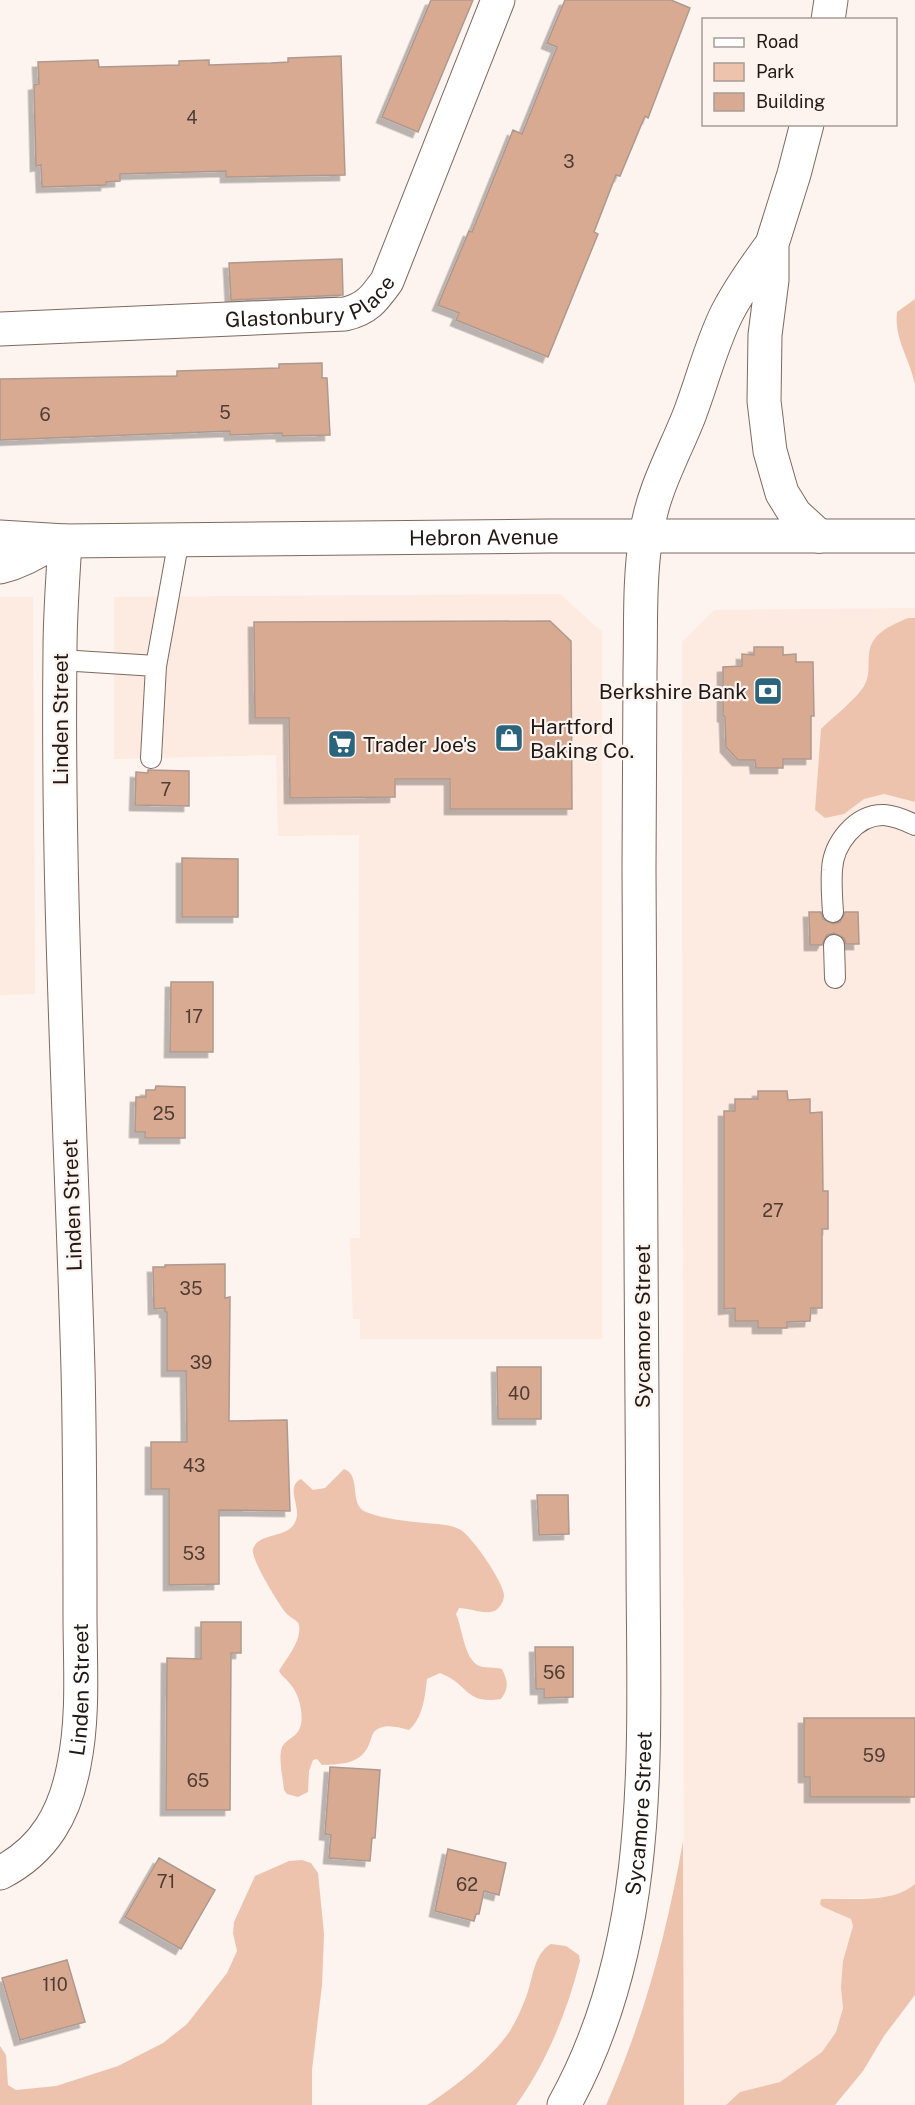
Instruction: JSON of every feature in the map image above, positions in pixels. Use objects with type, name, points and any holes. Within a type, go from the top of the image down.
[{"type":"main road","name":"Glastonbury Place","points":[[0,329],[345,314],[359,311],[376,296],[387,281],[498,0]]},
{"type":"main road","points":[[828,18],[831,0]]},
{"type":"main road","points":[[806,126],[772,244],[772,280],[765,335],[764,401],[770,451],[779,485],[789,506],[802,522],[819,536]]},
{"type":"main road","name":"Sycamore Street","points":[[564,2105],[580,2074],[605,2008],[624,1944],[634,1888],[642,1802],[639,792],[641,601],[646,536],[648,520],[658,487],[688,417],[723,323],[744,283],[772,244]]},
{"type":"main road","name":"Hebron Avenue","points":[[0,537],[59,541],[915,536]]},
{"type":"main road","points":[[0,567],[37,554],[59,541]]},
{"type":"main road","name":"Linden Street","points":[[0,1873],[28,1856],[44,1839],[62,1806],[75,1765],[80,1719],[79,1427],[61,830],[59,541]]},
{"type":"lane","points":[[151,758],[156,666],[179,539]]},
{"type":"lane","points":[[60,660],[156,666]]},
{"type":"lane","points":[[833,912],[832,869],[840,842],[854,826],[866,818],[883,815],[902,818],[915,825]]},
{"type":"lane","points":[[834,945],[835,978]]},
{"type":"shaded area","points":[[560,594],[602,632],[602,1339],[360,1339],[360,1319],[353,1319],[350,1238],[360,1238],[359,835],[278,836],[276,755],[114,759],[114,597]]},
{"type":"shaded area","points":[[0,597],[33,597],[35,994],[0,995]]},
{"type":"shaded area","points":[[915,608],[915,618],[907,618],[869,653],[869,671],[863,688],[821,729],[815,810],[825,818],[844,814],[864,799],[884,794],[915,802],[915,1884],[907,1890],[888,1897],[821,1899],[823,1907],[851,1919],[853,1926],[843,1961],[843,2008],[836,2032],[822,2052],[780,2082],[740,2092],[726,2105],[684,2105],[682,642],[714,610]]},
{"type":"green space","points":[[915,299],[915,385],[900,340],[897,312]]},
{"type":"green space","points":[[908,618],[915,618],[915,802],[884,794],[864,799],[844,814],[825,818],[815,810],[821,729],[864,686],[868,674],[869,654],[877,635]]},
{"type":"green space","points":[[344,1469],[352,1477],[358,1503],[366,1512],[461,1530],[479,1550],[502,1588],[503,1601],[498,1609],[492,1612],[459,1608],[456,1614],[472,1660],[483,1667],[502,1669],[506,1688],[501,1699],[480,1699],[440,1673],[427,1679],[420,1713],[409,1730],[391,1726],[376,1730],[362,1755],[350,1762],[322,1765],[317,1759],[313,1760],[309,1771],[308,1792],[298,1797],[287,1794],[284,1790],[281,1756],[283,1745],[299,1729],[301,1710],[294,1690],[279,1671],[296,1643],[299,1625],[286,1613],[272,1592],[256,1562],[253,1549],[256,1543],[287,1530],[296,1520],[294,1487],[296,1482],[301,1479],[313,1490],[325,1488]]},
{"type":"green space","points":[[683,1841],[684,2105],[606,2105],[632,2041],[653,1975],[670,1909]]},
{"type":"green space","points":[[302,1860],[311,1863],[318,1873],[324,1934],[322,1985],[312,2070],[312,2105],[0,2105],[0,2046],[6,2055],[8,2085],[16,2090],[56,2086],[118,2066],[163,2043],[187,2024],[227,1973],[237,1951],[233,1933],[234,1922],[255,1876],[289,1861]]},
{"type":"green space","points":[[915,1884],[915,1995],[884,2036],[863,2071],[835,2105],[726,2105],[740,2092],[780,2082],[822,2052],[836,2032],[843,2008],[841,1987],[843,1961],[853,1926],[851,1919],[823,1907],[820,1904],[821,1899],[883,1897],[895,1895]]},
{"type":"green space","points":[[551,1944],[566,1946],[579,1955],[580,1961],[555,2036],[537,2072],[516,2105],[427,2105],[472,2072],[502,2042],[521,2010],[540,1954]]},
{"type":"building","points":[[431,0],[473,0],[418,132],[382,117]]},
{"type":"building","points":[[565,0],[671,0],[690,8],[648,118],[645,116],[620,176],[616,175],[594,232],[598,234],[548,357],[456,320],[459,313],[438,305],[469,231],[472,232],[513,130],[522,134],[557,47],[547,43]]},
{"type":"building","points":[[341,56],[345,175],[226,177],[226,171],[120,174],[120,181],[106,182],[106,185],[42,187],[41,165],[36,166],[34,85],[39,84],[38,62],[98,60],[99,67],[179,65],[179,61],[209,60],[209,65],[288,62],[288,58]]},
{"type":"building","points":[[342,259],[343,295],[231,300],[229,263]]},
{"type":"building","points":[[322,363],[322,378],[327,378],[330,435],[282,436],[282,433],[230,435],[230,431],[0,440],[0,379],[177,376],[177,371],[279,368],[279,364]]},
{"type":"building","points":[[550,621],[571,641],[572,809],[450,809],[450,779],[395,779],[395,797],[290,798],[289,718],[255,718],[254,622]]},
{"type":"building","name":"Berkshire Bank","points":[[754,647],[783,647],[783,655],[796,654],[796,662],[813,662],[814,716],[811,716],[811,759],[783,759],[783,768],[756,768],[755,760],[738,760],[726,747],[725,717],[723,716],[723,667],[742,666],[742,654],[754,655]]},
{"type":"building","points":[[148,770],[189,771],[189,806],[135,805],[136,772],[148,773]]},
{"type":"building","points":[[182,858],[238,859],[238,917],[182,917]]},
{"type":"building","points":[[809,912],[821,912],[823,919],[833,924],[840,922],[845,912],[858,912],[859,944],[846,944],[844,938],[834,933],[827,935],[822,945],[810,945]]},
{"type":"building","points":[[171,982],[213,982],[213,1052],[170,1052]]},
{"type":"building","points":[[156,1086],[185,1087],[185,1138],[145,1138],[145,1132],[135,1132],[136,1097],[146,1097],[146,1090],[155,1090]]},
{"type":"building","points":[[758,1091],[787,1091],[788,1100],[810,1099],[810,1113],[822,1112],[823,1191],[828,1191],[828,1229],[822,1229],[822,1308],[811,1308],[810,1321],[787,1322],[787,1328],[758,1328],[758,1321],[735,1321],[735,1308],[724,1309],[724,1111],[735,1111],[735,1099],[758,1099]]},
{"type":"building","points":[[225,1264],[225,1298],[230,1297],[229,1421],[287,1420],[290,1511],[219,1510],[219,1584],[169,1585],[169,1489],[151,1489],[151,1442],[187,1442],[186,1371],[167,1371],[167,1312],[165,1308],[154,1309],[153,1267]]},
{"type":"building","points":[[497,1367],[541,1367],[541,1419],[498,1419]]},
{"type":"building","points":[[537,1495],[568,1495],[569,1534],[539,1535]]},
{"type":"building","points":[[201,1622],[241,1622],[241,1653],[231,1653],[230,1810],[166,1810],[167,1658],[201,1659]]},
{"type":"building","points":[[535,1647],[573,1647],[573,1697],[544,1698],[544,1689],[536,1689]]},
{"type":"building","points":[[804,1718],[915,1718],[915,1797],[810,1797],[810,1777],[804,1777]]},
{"type":"building","points":[[330,1767],[380,1770],[375,1838],[372,1838],[370,1861],[329,1858],[331,1835],[325,1834]]},
{"type":"building","points":[[448,1849],[506,1863],[499,1895],[484,1891],[479,1914],[476,1914],[474,1921],[435,1911]]},
{"type":"building","points":[[159,1858],[215,1890],[181,1949],[125,1917]]},
{"type":"building","points":[[67,1960],[85,2022],[20,2040],[2,1978]]},
{"type":"place","name":"Berkshire Bank","points":[[768,691]]},
{"type":"place","name":"Hartford Baking Co.","points":[[509,738]]},
{"type":"place","name":"Trader Joe's","points":[[342,744]]}]
